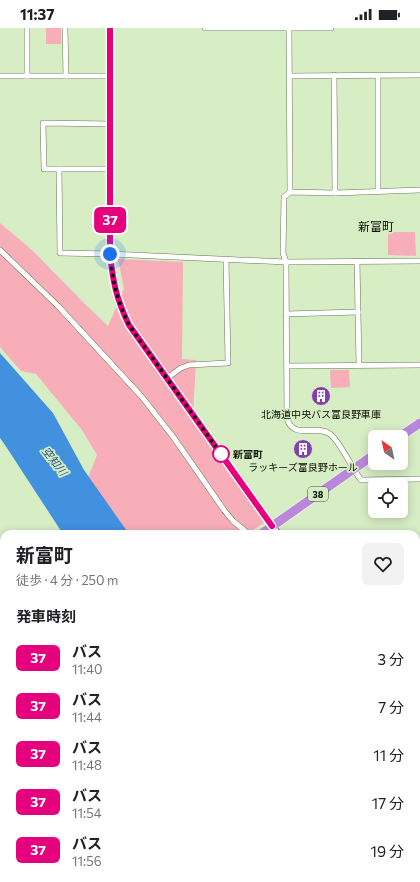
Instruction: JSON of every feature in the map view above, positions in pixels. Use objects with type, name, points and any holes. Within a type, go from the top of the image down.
[{"type":"highway","points":[[408,431],[420,423]]},
{"type":"highway","name":"38","points":[[275,530],[368,459]]},
{"type":"street","points":[[27,28],[28,76]]},
{"type":"street","points":[[65,28],[66,76]]},
{"type":"street","points":[[110,28],[110,254],[113,284],[120,308],[129,325],[166,378],[275,530]]},
{"type":"street","points":[[205,28],[332,28]]},
{"type":"street","points":[[289,28],[290,192]]},
{"type":"street","points":[[334,75],[335,193]]},
{"type":"street","points":[[290,76],[420,75]]},
{"type":"street","points":[[0,76],[110,76]]},
{"type":"street","points":[[378,76],[378,191]]},
{"type":"street","points":[[110,124],[43,123],[44,168],[111,169]]},
{"type":"street","points":[[59,169],[60,253],[286,262],[420,261]]},
{"type":"street","points":[[420,190],[335,193],[290,192],[284,197],[283,253],[286,262],[288,424],[298,430],[321,431],[329,433],[336,439],[353,470],[361,480],[420,479]]},
{"type":"street","points":[[0,250],[58,306],[142,397],[174,438],[224,510],[233,521],[244,530]]},
{"type":"street","points":[[166,378],[181,368],[189,365],[228,363],[226,259]]},
{"type":"street","points":[[357,261],[359,365]]},
{"type":"street","points":[[286,314],[358,312]]},
{"type":"street","points":[[287,366],[420,364]]},
{"type":"shaded area","points":[[46,28],[61,28],[61,44],[46,44]]},
{"type":"shaded area","points":[[0,223],[33,251],[108,326],[124,289],[118,259],[183,262],[182,359],[196,360],[193,415],[268,520],[253,530],[122,530],[87,480],[97,455],[82,430],[36,374],[21,371],[0,347]]},
{"type":"shaded area","points":[[388,232],[415,232],[416,256],[388,255]]},
{"type":"shaded area","points":[[330,370],[349,370],[350,387],[331,388]]},
{"type":"water","name":"空知川","points":[[0,353],[53,413],[84,470],[126,530],[60,530],[0,438]]},
{"type":"bus line","name":"37","points":[[110,28],[110,254],[113,284],[120,308],[129,325],[272,526]]},
{"type":"place","name":"北海道中央バス富良野車庫","points":[[321,396]]},
{"type":"place","name":"ラッキーズ富良野ホール","points":[[303,449]]},
{"type":"place","name":"新富町","points":[[221,454]]},
{"type":"district","name":"新富町","points":[[376,226]]},
{"type":"route","points":[[110,254],[113,284],[120,308],[129,325],[223,457],[221,454]]}]
